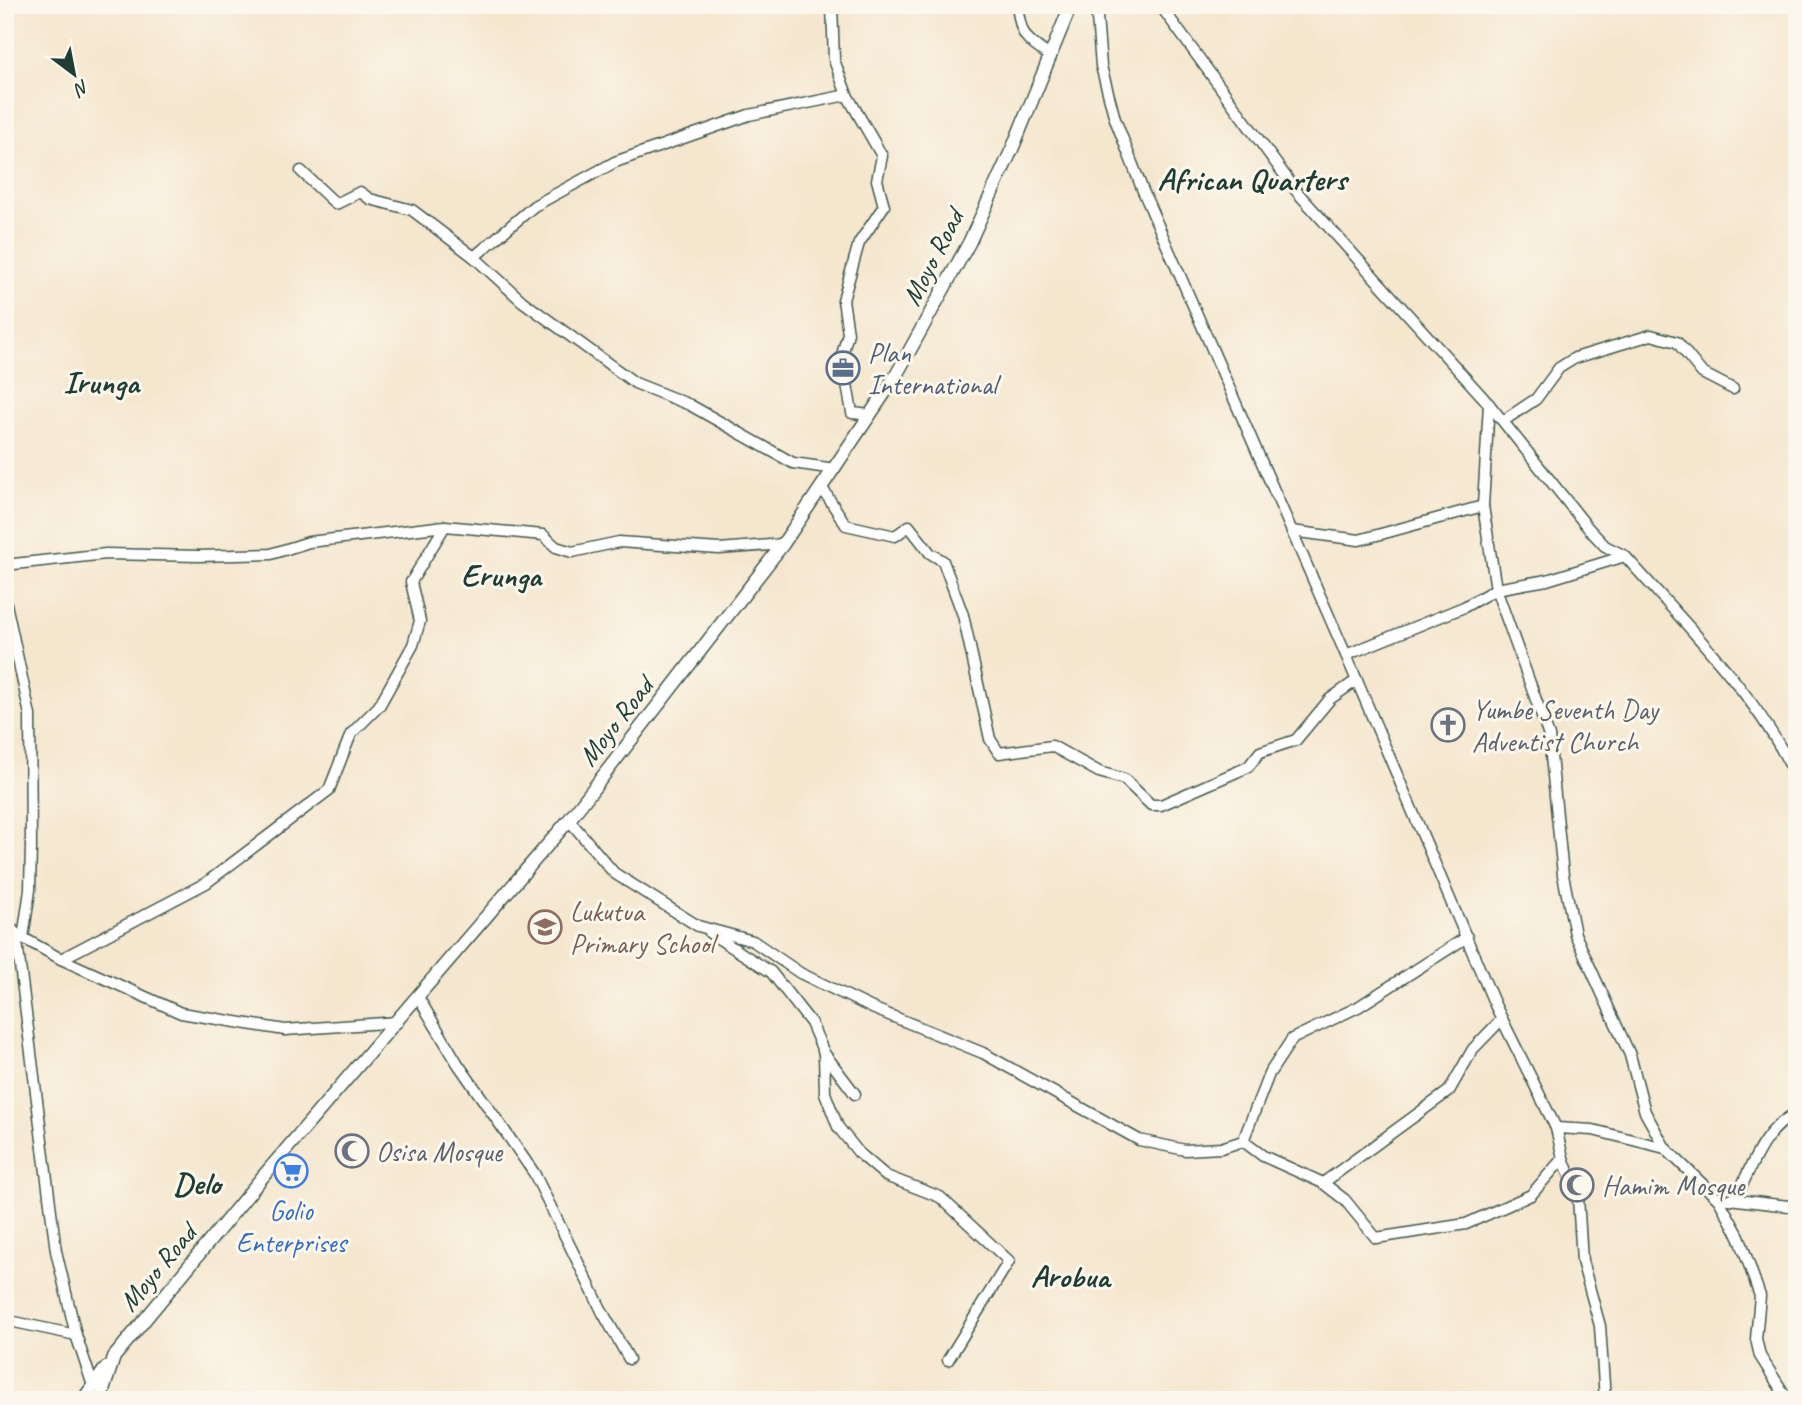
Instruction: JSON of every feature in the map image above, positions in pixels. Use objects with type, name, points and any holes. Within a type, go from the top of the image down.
[{"type":"main road","name":"Moyo Road","points":[[100,1400],[114,1357],[265,1174],[569,820],[783,544],[835,470],[923,328],[969,243],[1051,57],[1071,5]]},
{"type":"main road","points":[[83,1400],[114,1357]]},
{"type":"street","points":[[832,5],[834,60],[847,95],[882,156],[877,180],[884,206],[859,243],[844,300],[848,333],[842,355],[852,413],[871,415]]},
{"type":"street","points":[[1017,5],[1020,27],[1026,40],[1051,57]]},
{"type":"street","points":[[1096,5],[1101,66],[1115,119],[1143,191],[1502,1019],[1556,1128],[1563,1158],[1578,1197],[1582,1261],[1600,1325],[1605,1400]]},
{"type":"street","points":[[1160,5],[1297,192],[1489,404],[1589,529],[1605,545],[1625,556],[1758,709],[1785,753],[1797,779]]},
{"type":"street","points":[[474,257],[534,206],[615,162],[749,115],[847,95]]},
{"type":"street","points":[[302,171],[336,204],[360,192],[370,199],[412,210],[474,257],[522,301],[635,383],[690,405],[793,463],[835,470]]},
{"type":"street","points":[[1503,421],[1536,399],[1559,368],[1575,358],[1651,335],[1677,342],[1702,373],[1733,388]]},
{"type":"street","points":[[1489,404],[1483,506],[1496,589],[1549,736],[1563,875],[1575,934],[1630,1055],[1645,1112],[1665,1148],[1719,1200],[1739,1236],[1760,1296],[1756,1339],[1760,1356],[1788,1400]]},
{"type":"street","points":[[822,488],[846,526],[895,536],[909,526],[930,553],[943,561],[962,615],[990,739],[999,753],[1052,746],[1099,772],[1124,779],[1151,805],[1161,805],[1248,767],[1261,752],[1296,740],[1330,699],[1357,680]]},
{"type":"street","points":[[1292,531],[1359,540],[1483,506]]},
{"type":"street","points":[[5,565],[106,554],[271,554],[309,542],[444,526],[543,535],[556,547],[572,552],[619,542],[719,549],[783,544]]},
{"type":"street","points":[[61,959],[206,883],[329,790],[351,734],[379,706],[413,645],[420,621],[411,582],[444,526]]},
{"type":"street","points":[[1346,654],[1451,613],[1496,589],[1547,580],[1625,556]]},
{"type":"street","points":[[5,599],[30,715],[31,856],[28,914],[20,936],[56,1251],[76,1335],[93,1386]]},
{"type":"street","points":[[569,820],[614,873],[771,972],[811,1023],[824,1053],[855,1094]]},
{"type":"street","points":[[5,920],[20,936],[61,959],[181,1013],[285,1030],[397,1022]]},
{"type":"street","points":[[698,926],[753,941],[800,973],[860,1003],[983,1053],[1139,1140],[1185,1150],[1221,1148],[1243,1141]]},
{"type":"street","points":[[1243,1141],[1269,1074],[1292,1039],[1358,1007],[1467,937]]},
{"type":"street","points":[[418,998],[458,1063],[526,1158],[629,1359]]},
{"type":"street","points":[[1323,1183],[1448,1091],[1474,1049],[1502,1019]]},
{"type":"street","points":[[824,1053],[825,1093],[838,1127],[859,1153],[887,1176],[940,1197],[1009,1261],[948,1360]]},
{"type":"street","points":[[1733,1198],[1738,1194],[1767,1135],[1783,1119],[1797,1113]]},
{"type":"street","points":[[1556,1128],[1593,1130],[1665,1148]]},
{"type":"street","points":[[1243,1141],[1263,1156],[1323,1183],[1345,1200],[1376,1238],[1466,1224],[1531,1195],[1563,1158]]},
{"type":"street","points":[[1719,1200],[1733,1198],[1797,1207]]},
{"type":"street","points":[[5,1320],[76,1335]]},
{"type":"place","name":"Plan International","points":[[843,368]]},
{"type":"place","name":"Yumbe Seventh Day Adventist Church","points":[[1448,725]]},
{"type":"place","name":"Lukutua Primary School","points":[[545,927]]},
{"type":"place","name":"Osisa Mosque","points":[[352,1151]]},
{"type":"place","name":"Golio Enterprises","points":[[291,1171]]},
{"type":"place","name":"Hamim Mosque","points":[[1577,1185]]},
{"type":"district","name":"African Quarters","points":[[1252,179]]},
{"type":"district","name":"Irunga","points":[[101,382]]},
{"type":"district","name":"Erunga","points":[[501,575]]},
{"type":"district","name":"Delo","points":[[197,1183]]},
{"type":"district","name":"Arobua","points":[[1070,1276]]}]
